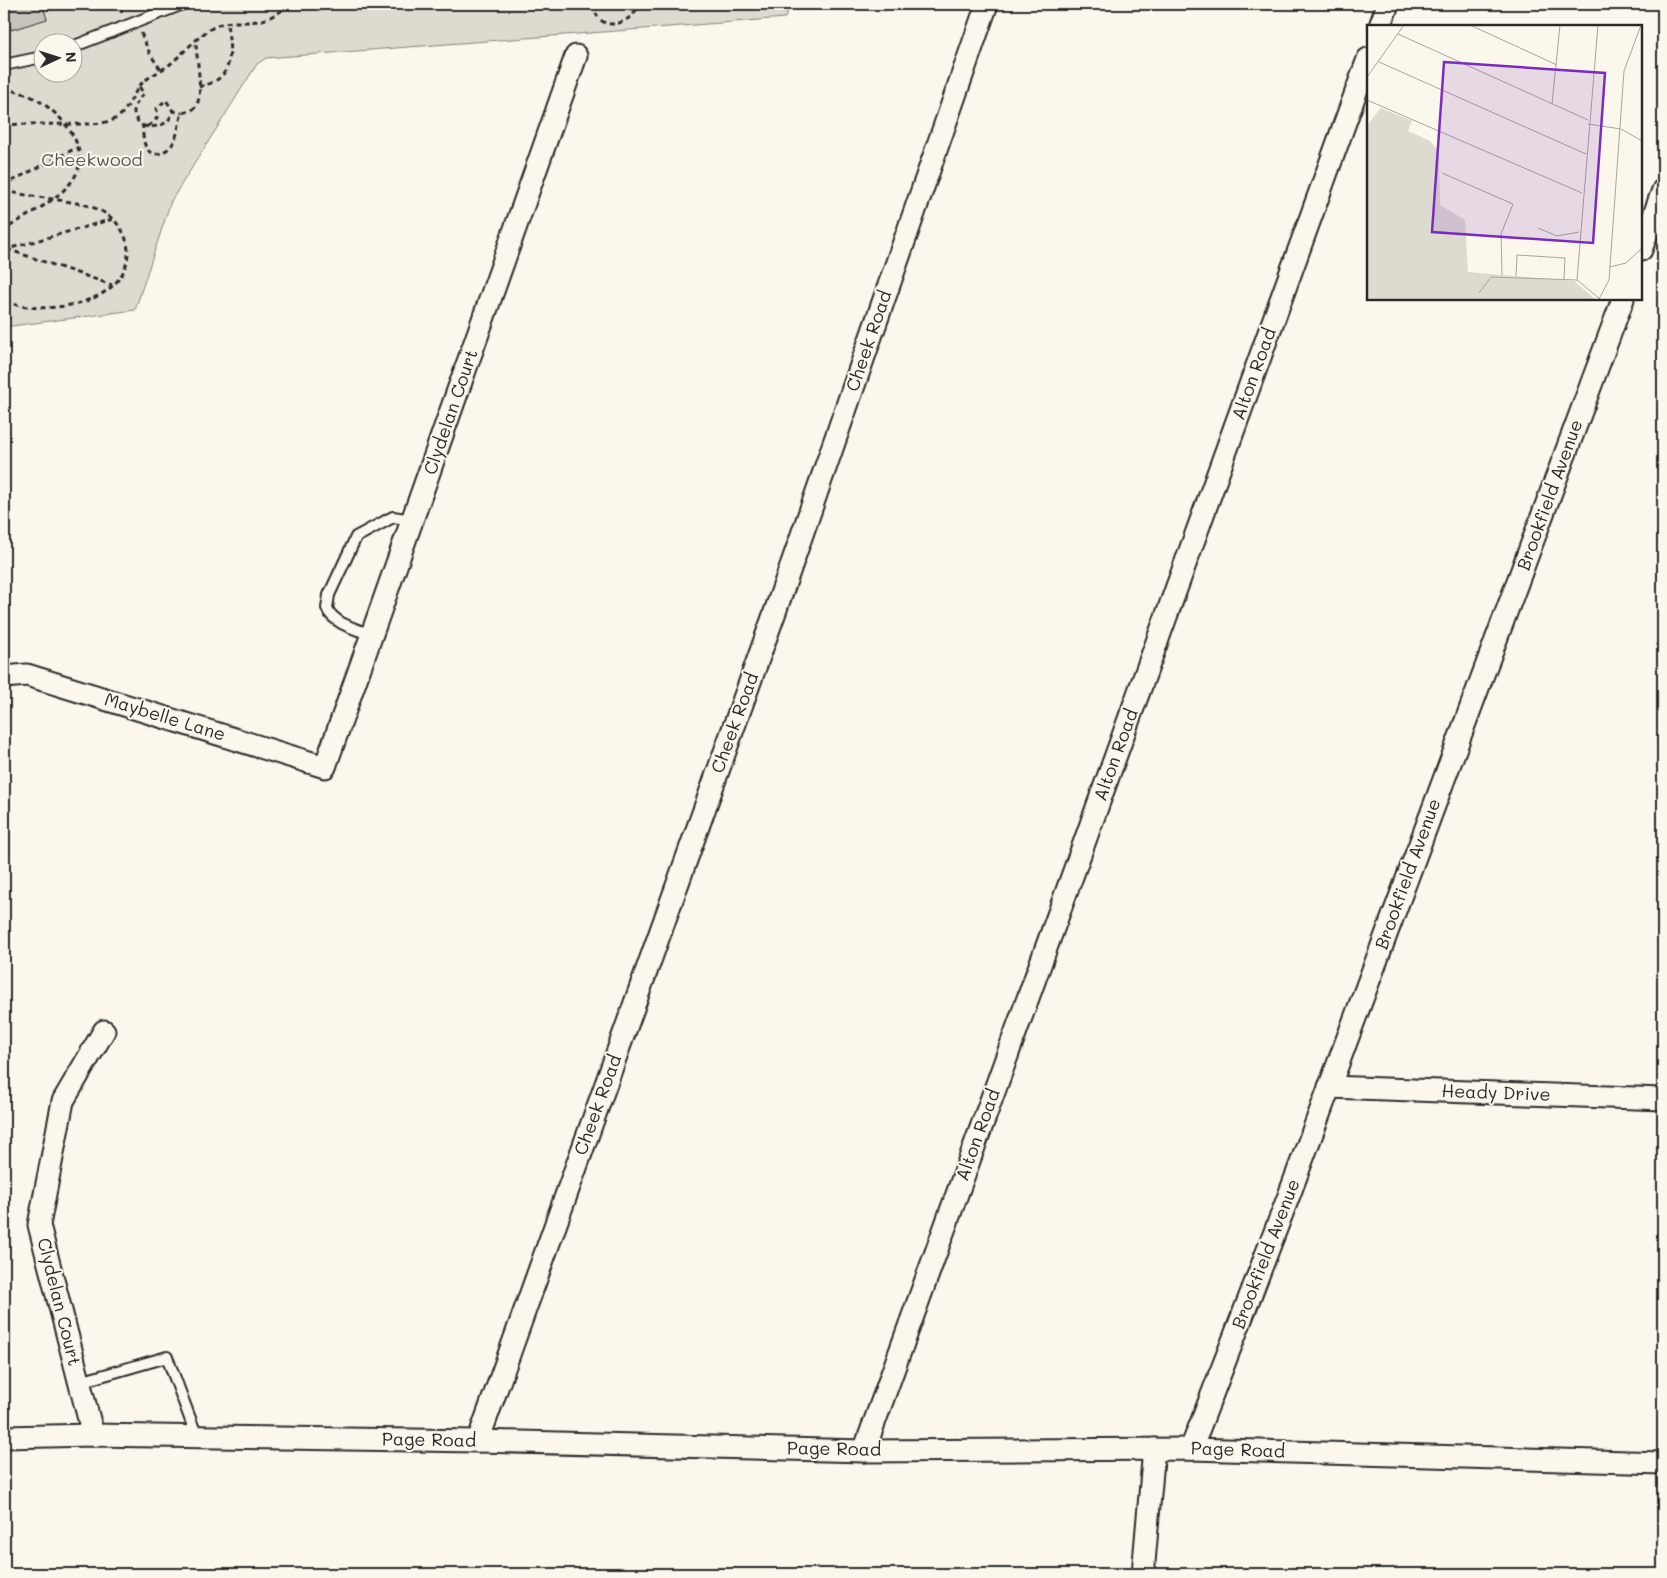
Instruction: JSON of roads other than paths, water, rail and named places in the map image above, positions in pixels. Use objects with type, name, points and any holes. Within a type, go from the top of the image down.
[{"type":"street","name":"Cheek Road","points":[[478,1441],[775,612],[986,4]]},
{"type":"street","points":[[1380,25],[1388,4]]},
{"type":"street","name":"Clydelan Court","points":[[325,767],[576,56]]},
{"type":"street","name":"Alton Road","points":[[864,1450],[1367,62]]},
{"type":"street","points":[[1642,247],[1663,190]]},
{"type":"street","name":"Brookfield Avenue","points":[[1191,1449],[1288,1198],[1623,300]]},
{"type":"street","name":"Maybelle Lane","points":[[4,677],[28,675],[325,767]]},
{"type":"street","name":"Clydelan Court","points":[[93,1435],[39,1225],[63,1101],[104,1031]]},
{"type":"street","name":"Heady Drive","points":[[1329,1087],[1663,1099]]},
{"type":"street","name":"Page Road","points":[[4,1437],[93,1435],[864,1450],[1191,1449],[1663,1463]]},
{"type":"street","points":[[1143,1574],[1154,1449]]},
{"type":"lane","points":[[82,43],[183,4]]},
{"type":"lane","points":[[4,65],[32,59]]},
{"type":"lane","points":[[372,634],[334,618],[327,608],[328,595],[356,537],[393,517],[412,520]]},
{"type":"lane","points":[[80,1382],[167,1357],[197,1437]]},
{"type":"park label","name":"Cheekwood","points":[[92,160]]}]
